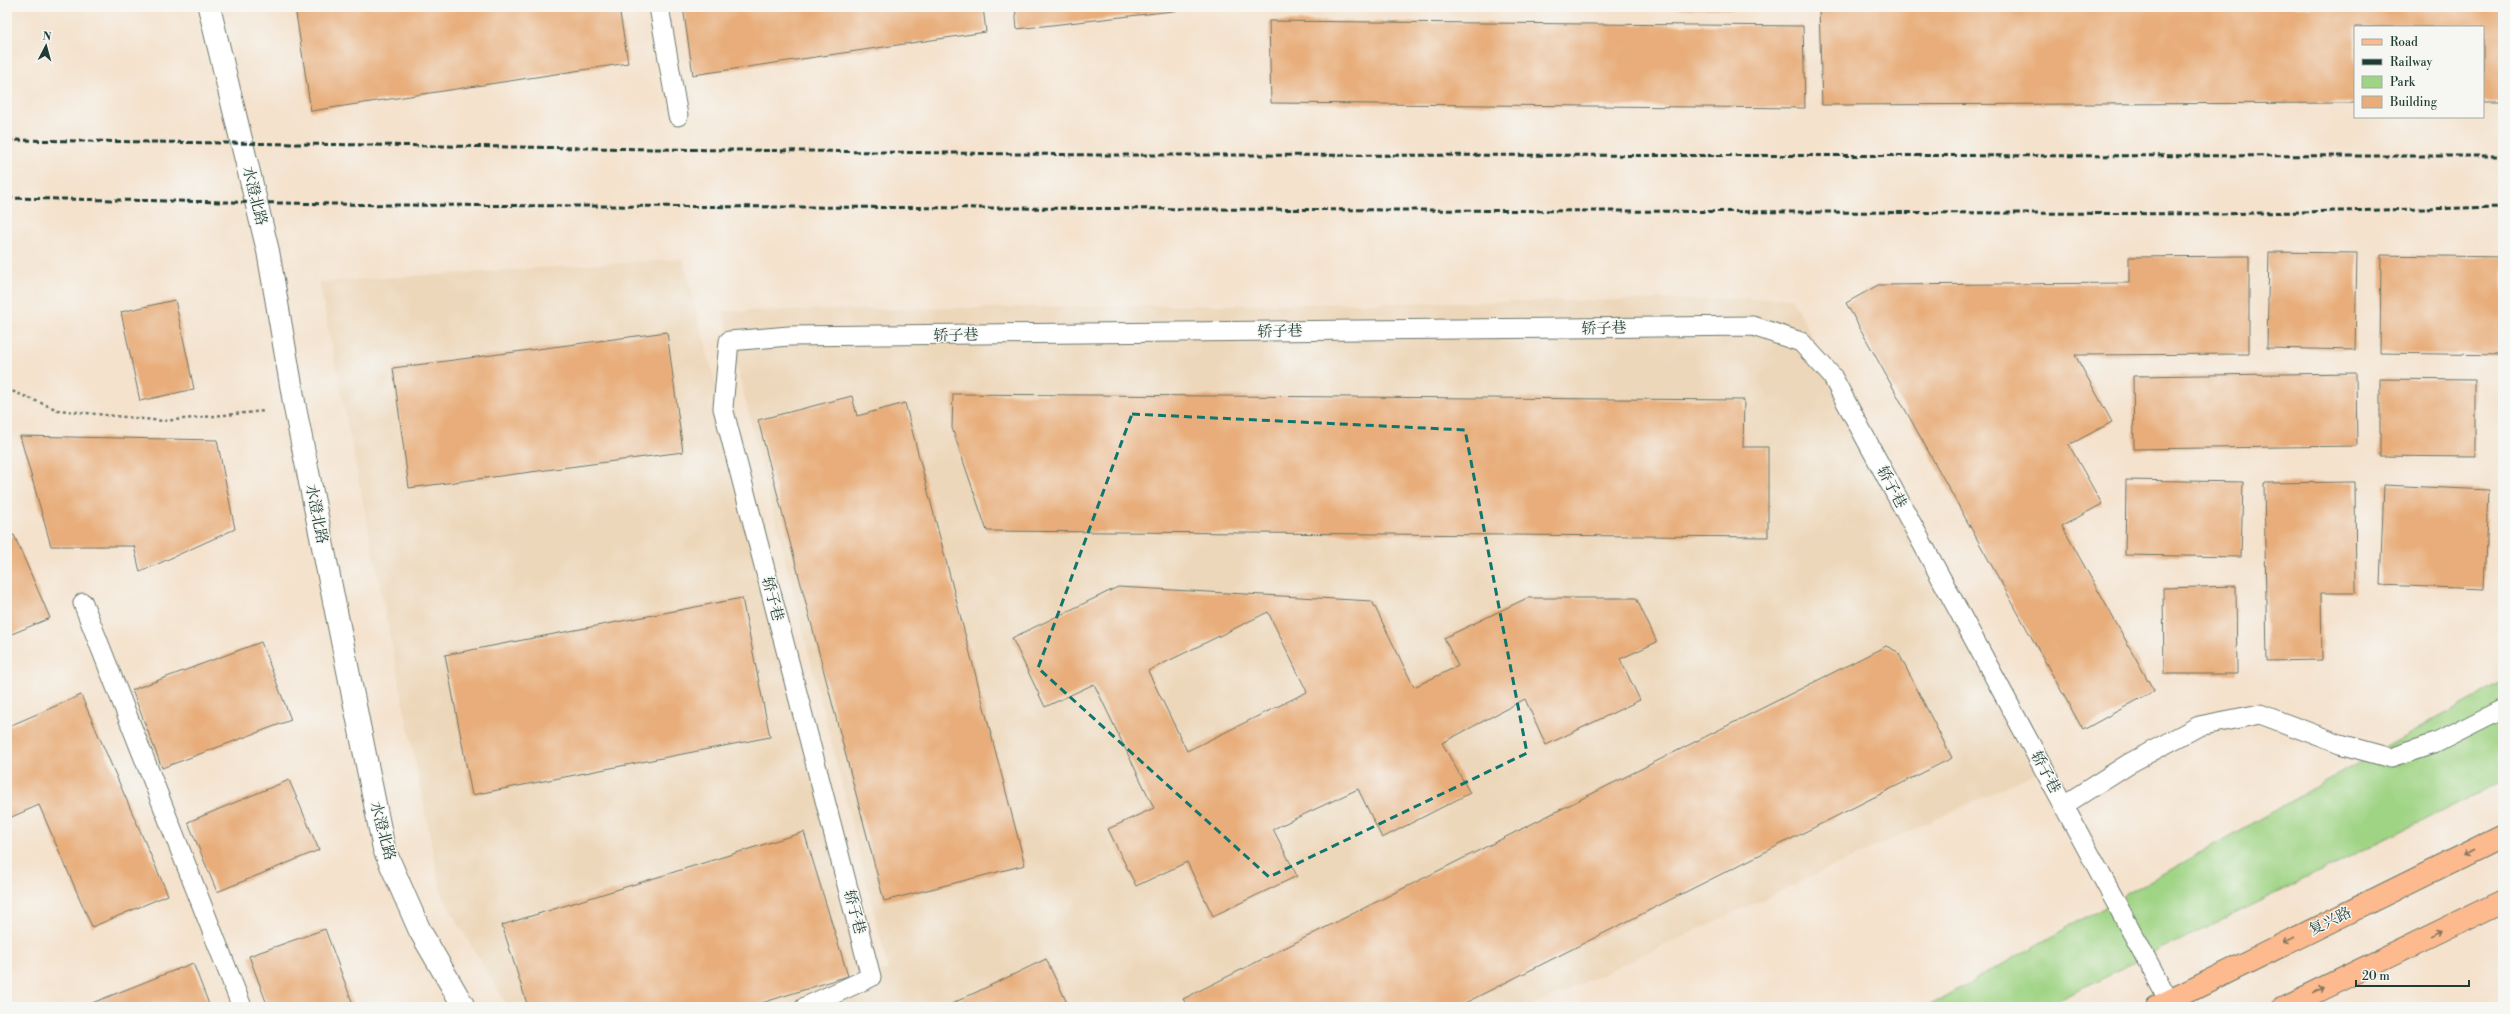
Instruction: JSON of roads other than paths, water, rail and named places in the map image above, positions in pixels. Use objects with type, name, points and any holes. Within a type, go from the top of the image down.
[{"type":"main road","name":"复兴路","points":[[2163,1004],[2503,836]]},
{"type":"main road","points":[[2284,1007],[2503,901]]},
{"type":"street","name":"水澄北路","points":[[209,7],[268,252],[295,408],[384,849],[420,931],[464,1007]]},
{"type":"lane","points":[[659,7],[678,116]]},
{"type":"lane","name":"轿子巷","points":[[805,1007],[871,977],[723,408],[729,341],[789,336],[1753,326],[1801,342],[1832,376],[2064,805],[2163,1004]]},
{"type":"lane","points":[[82,603],[242,1007]]},
{"type":"lane","points":[[2064,805],[2128,764],[2199,726],[2260,714],[2340,744],[2391,758],[2436,743],[2503,709]]},
{"type":"railway","points":[[7,140],[1096,155],[2503,156]]},
{"type":"railway","points":[[7,198],[391,205],[2217,214],[2503,207]]}]
